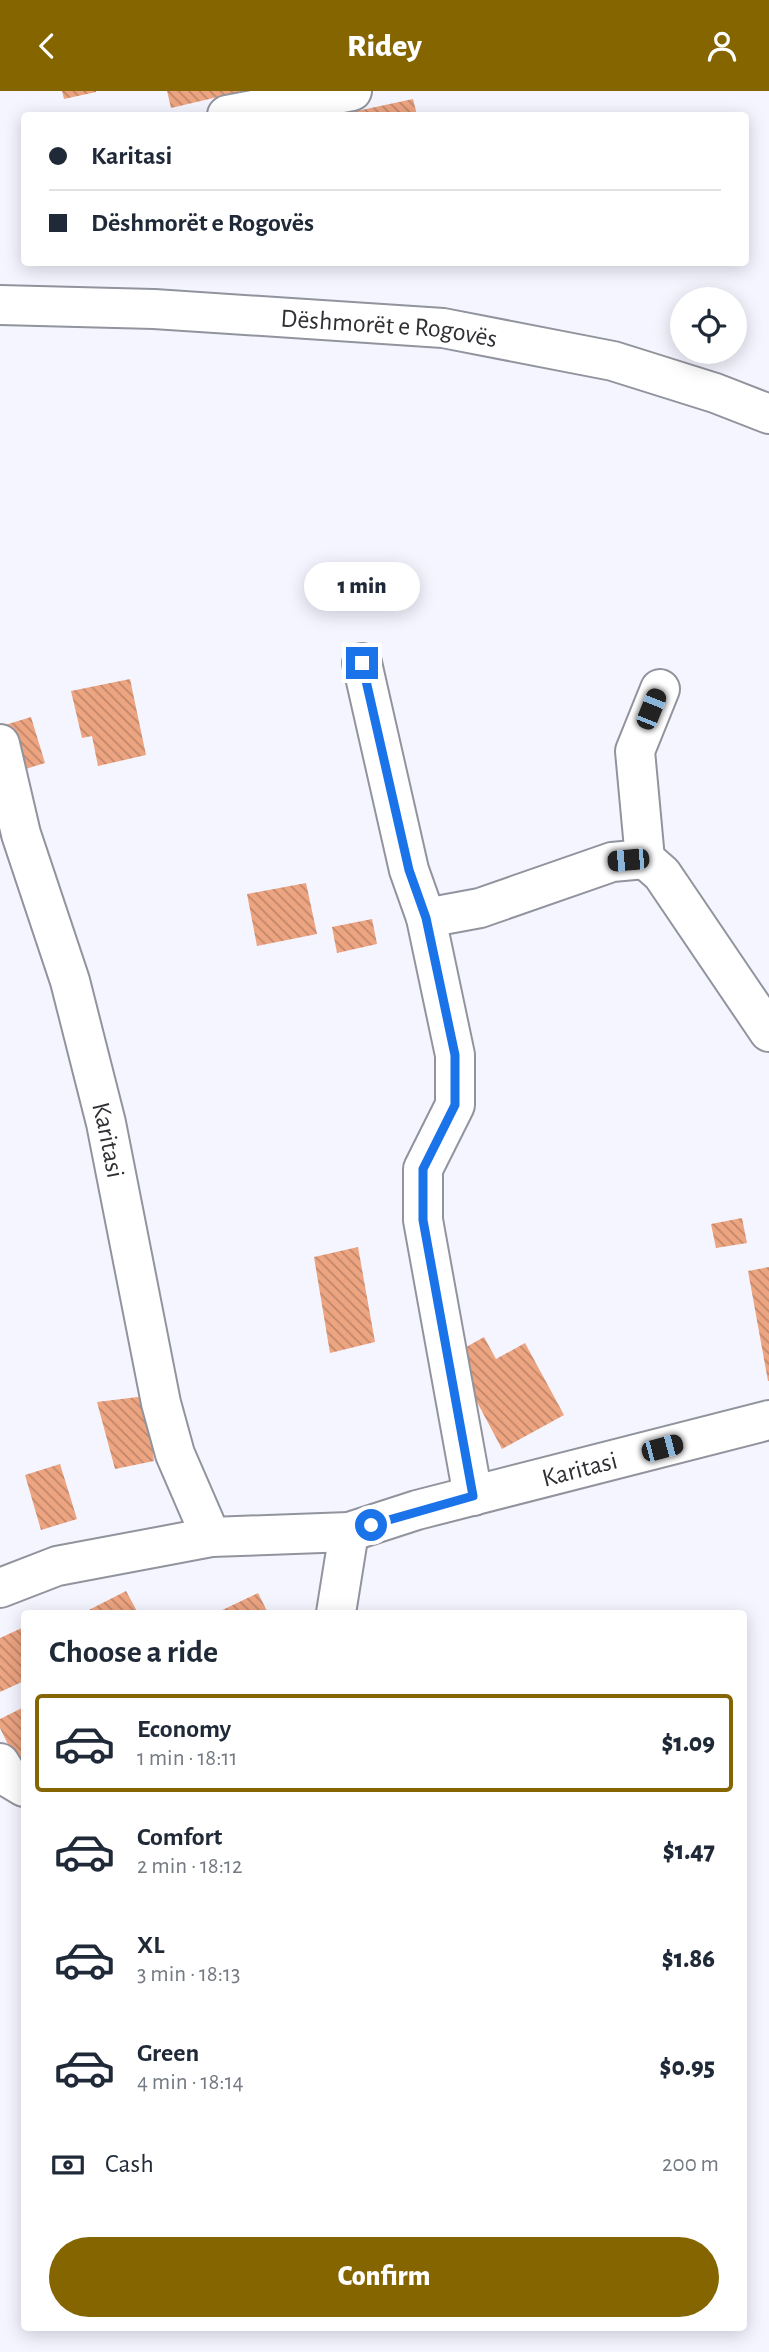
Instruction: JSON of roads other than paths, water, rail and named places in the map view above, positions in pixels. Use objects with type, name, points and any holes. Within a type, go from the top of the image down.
[{"type":"street","points":[[243,112],[352,91]]},
{"type":"street","name":"Dëshmorët e Rogovës","points":[[0,305],[155,309],[443,328],[613,361],[715,393],[769,414]]},
{"type":"street","points":[[362,663],[409,870],[426,918],[455,1055],[455,1105],[423,1169],[423,1220],[473,1496]]},
{"type":"street","points":[[660,689],[635,751],[645,859],[662,874],[769,1032]]},
{"type":"street","name":"Karitasi","points":[[0,744],[21,834],[69,981],[106,1123],[161,1403],[175,1454],[211,1537]]},
{"type":"street","points":[[426,918],[480,908],[611,862],[645,859]]},
{"type":"street","name":"Karitasi","points":[[0,1588],[57,1566],[211,1537],[349,1532],[473,1496],[769,1420]]},
{"type":"street","points":[[336,1610],[349,1532]]},
{"type":"street","points":[[0,1763],[9,1778],[21,1785]]}]
